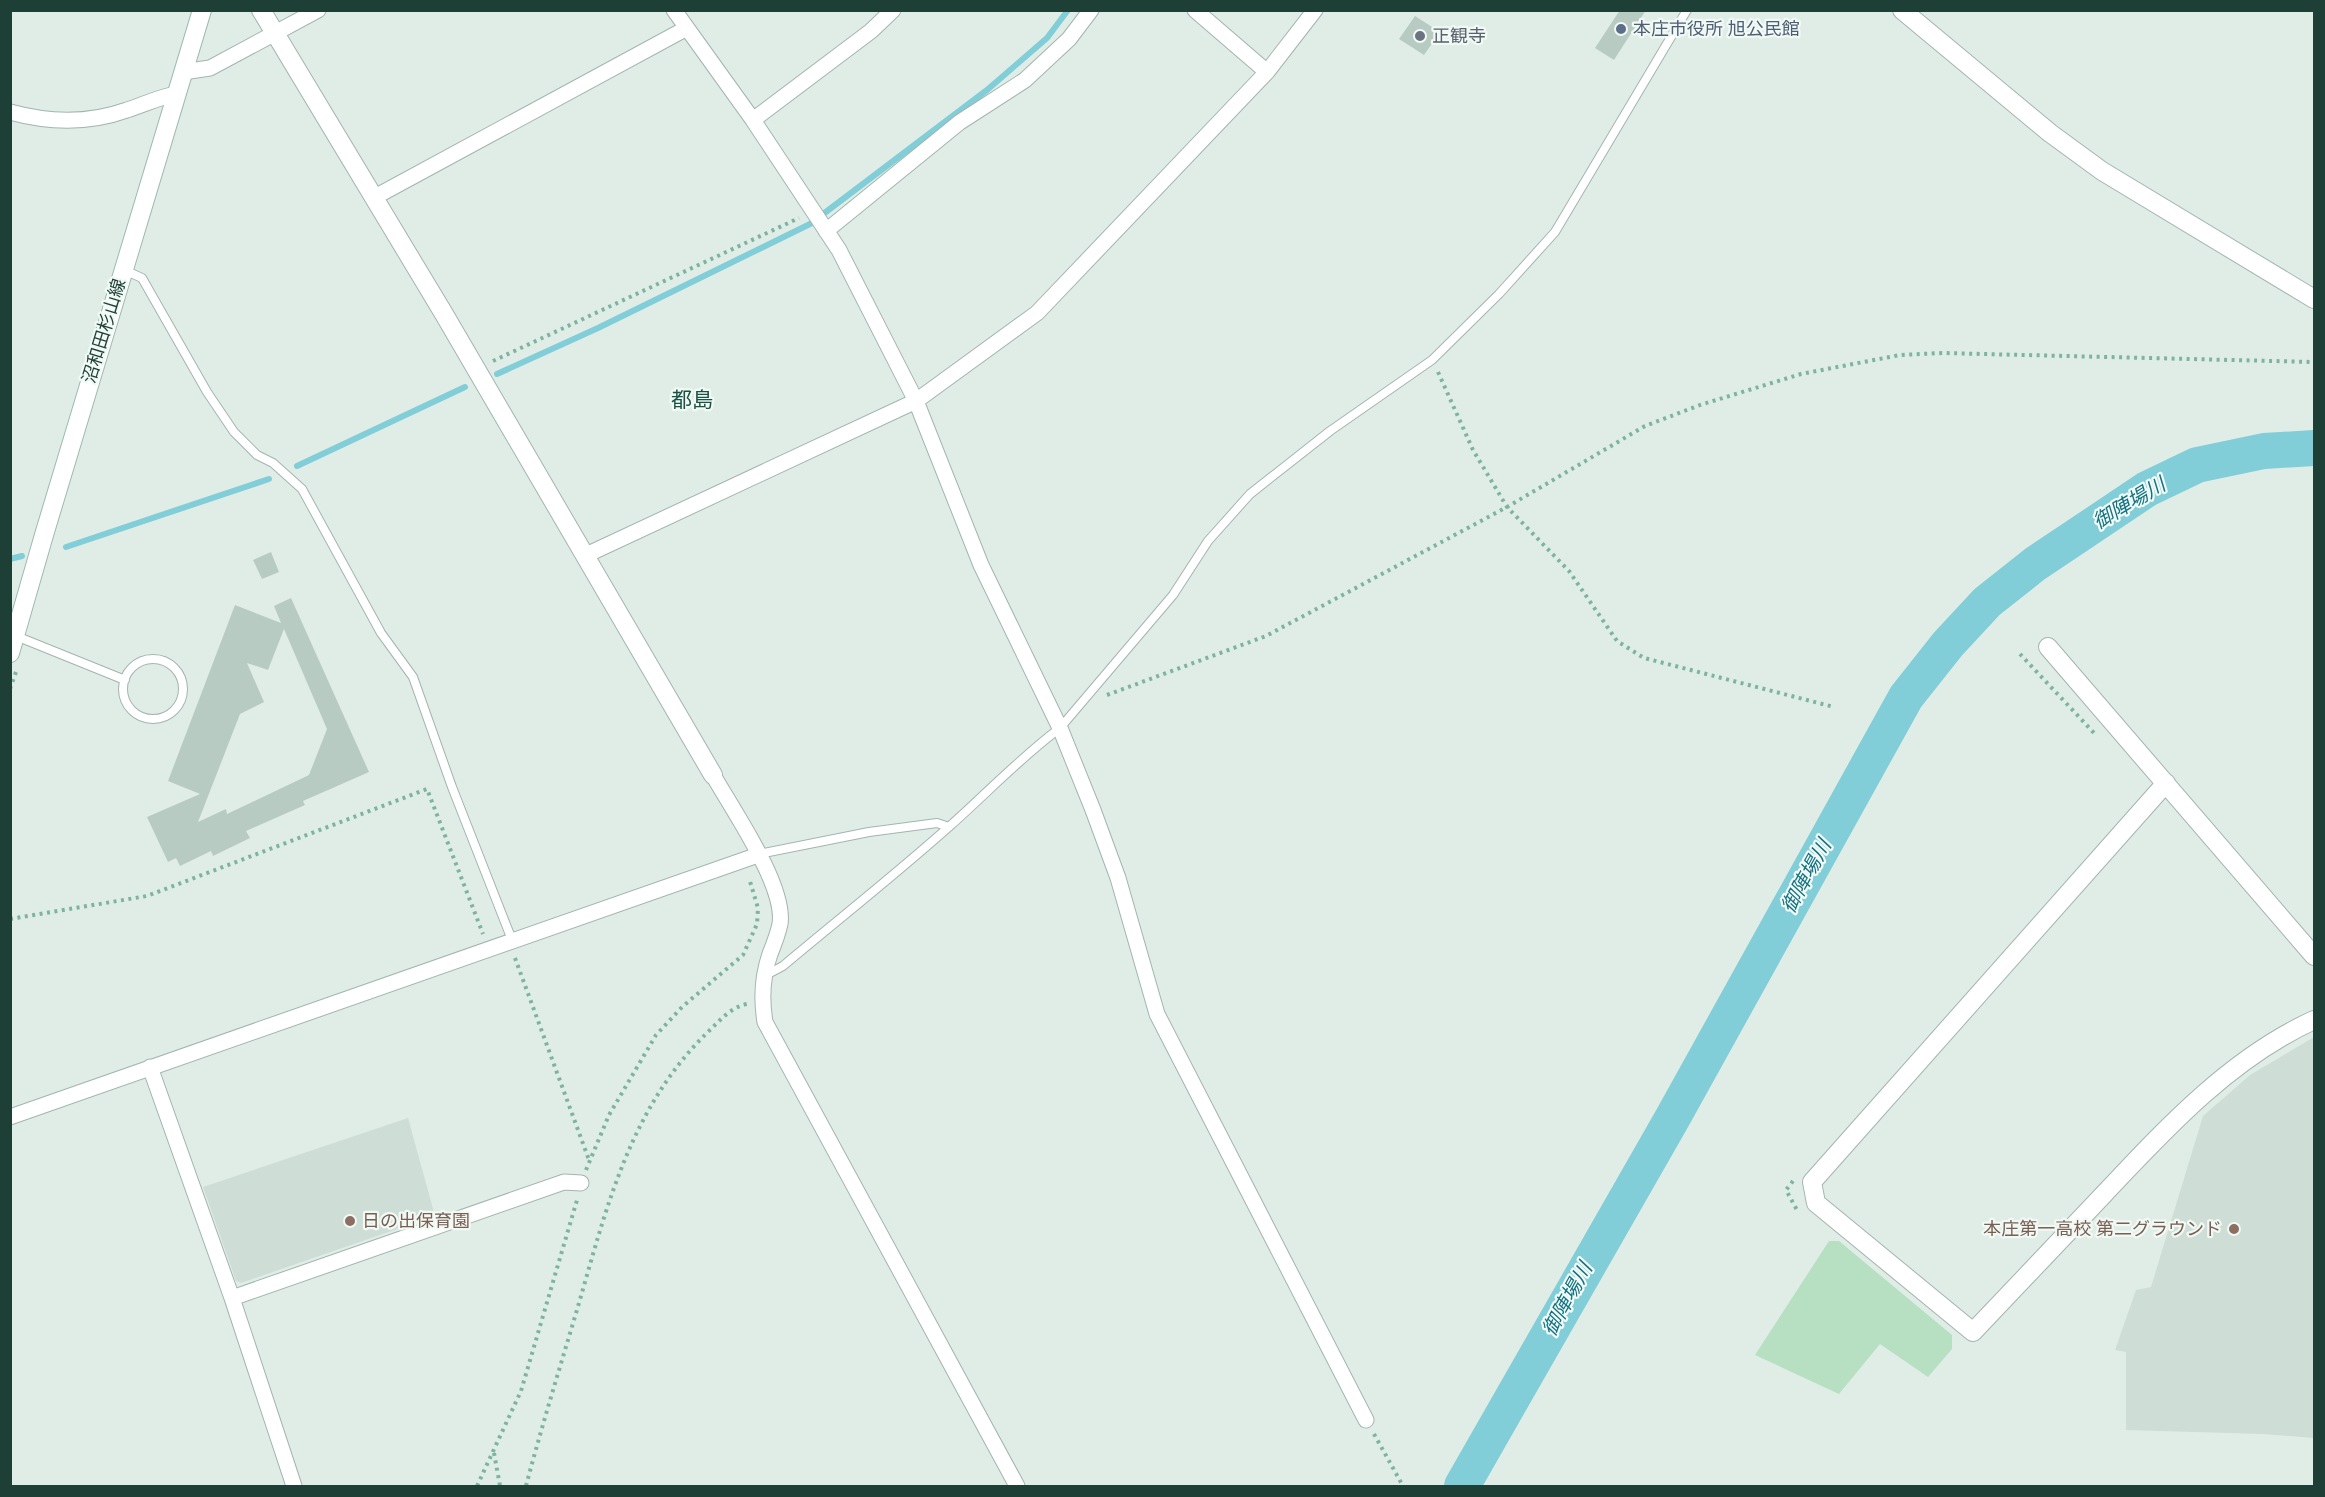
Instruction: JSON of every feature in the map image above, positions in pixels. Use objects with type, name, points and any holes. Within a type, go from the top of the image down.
[{"type":"street","name":"沼和田杉山線","points":[[13,644],[202,10]]},
{"type":"street","points":[[261,10],[713,775],[751,857],[777,894],[781,912],[778,933],[764,976],[761,1001],[765,1022],[1017,1486]]},
{"type":"street","points":[[183,72],[210,68],[318,10]]},
{"type":"street","points":[[674,10],[753,120],[839,250],[916,401],[981,565],[1060,728],[1118,878],[1157,1014],[1366,1420]]},
{"type":"street","points":[[753,120],[871,31],[893,10]]},
{"type":"street","points":[[826,231],[960,122],[1025,80],[1069,39],[1091,10]]},
{"type":"street","points":[[1195,10],[1267,72]]},
{"type":"street","points":[[584,556],[916,401],[1037,313],[1267,72],[1315,10]]},
{"type":"street","points":[[1902,10],[2050,134],[2102,171],[2314,299]]},
{"type":"street","points":[[374,198],[687,28]]},
{"type":"street","points":[[10,112],[54,121],[78,120],[106,116],[176,94]]},
{"type":"street","points":[[2048,647],[2314,956]]},
{"type":"street","points":[[2166,783],[1812,1182],[1816,1203],[1973,1332],[2199,1096],[2259,1052],[2314,1020]]},
{"type":"street","points":[[10,1117],[751,857]]},
{"type":"street","points":[[150,1067],[232,1298],[294,1486]]},
{"type":"street","points":[[232,1298],[564,1182],[581,1183]]},
{"type":"lane","points":[[764,976],[783,966],[949,827],[1039,744],[1060,728],[1173,595],[1208,541],[1250,494],[1330,431],[1432,360],[1499,294],[1555,232],[1687,10]]},
{"type":"lane","points":[[123,270],[142,278],[207,392],[234,432],[257,455],[273,463],[302,489],[381,633],[413,677],[452,787],[512,940]]},
{"type":"lane","points":[[13,644],[125,680]]},
{"type":"lane","points":[[156,659],[174,667],[180,676],[183,695],[173,711],[155,719],[146,718],[137,714],[125,699],[125,680],[137,664],[156,659]]},
{"type":"lane","points":[[751,857],[868,832],[937,823],[949,827]]},
{"type":"path","points":[[475,369],[813,212]]},
{"type":"path","points":[[1080,705],[1266,636],[1507,507],[1645,426],[1700,405],[1801,375],[1900,355],[2314,362]]},
{"type":"path","points":[[1432,360],[1473,450],[1507,507],[1569,571],[1617,641],[1644,658],[1834,707]]},
{"type":"path","points":[[2020,654],[2097,736]]},
{"type":"path","points":[[10,919],[147,896],[428,789],[488,948]]},
{"type":"path","points":[[477,1486],[521,1391],[581,1183],[609,1115],[656,1035],[682,1007],[743,955],[757,924],[758,908],[751,857]]},
{"type":"path","points":[[512,940],[513,955],[589,1160]]},
{"type":"path","points":[[526,1486],[599,1235],[619,1172],[638,1128],[653,1099],[673,1069],[696,1043],[734,1008],[761,1001]]},
{"type":"path","points":[[1794,1181],[1786,1190],[1798,1211]]},
{"type":"path","points":[[1366,1420],[1403,1486]]},
{"type":"path","points":[[494,1452],[500,1486]]},
{"type":"shaded area","name":"本庄第一高校 第二グラウンド","points":[[2314,1037],[2314,1438],[2126,1430],[2126,1352],[2115,1350],[2136,1290],[2151,1287],[2203,1116],[2250,1075]]},
{"type":"shaded area","points":[[408,1118],[435,1216],[241,1283],[236,1281],[203,1187]]},
{"type":"green space","points":[[1829,1241],[1839,1241],[1952,1335],[1952,1349],[1928,1377],[1880,1344],[1839,1394],[1755,1355]]},
{"type":"building","name":"本庄市役所 旭公民館","points":[[1620,10],[1646,10],[1614,60],[1595,48]]},
{"type":"building","name":"正観寺","points":[[1415,16],[1440,32],[1424,55],[1399,39]]},
{"type":"building","points":[[271,552],[279,572],[262,579],[253,560]]},
{"type":"building","points":[[291,598],[369,772],[303,801],[305,805],[246,831],[250,838],[213,856],[211,851],[180,866],[176,858],[168,862],[147,817],[200,794],[168,781],[235,605],[281,623],[274,606]],"holes":[[[284,629],[327,729],[309,775],[227,814],[226,809],[198,822],[240,714],[264,702],[247,663],[268,670]]]},
{"type":"waterway","points":[[497,374],[598,328],[810,224],[987,90],[1047,38],[1068,10]]},
{"type":"waterway","points":[[297,466],[465,387]]},
{"type":"waterway","name":"御陣場川","points":[[1462,1486],[1673,1117],[1906,697],[1948,644],[1987,602],[2035,564],[2147,489],[2197,465],[2264,451],[2314,448]]},
{"type":"waterway","points":[[66,547],[269,479]]},
{"type":"waterway","points":[[10,559],[22,556]]},
{"type":"place","name":"本庄市役所 旭公民館","points":[[1621,29]]},
{"type":"place","name":"正観寺","points":[[1420,36]]},
{"type":"place","name":"日の出保育園","points":[[350,1221]]},
{"type":"place","name":"本庄第一高校 第二グラウンド","points":[[2234,1229]]},
{"type":"district","name":"都島","points":[[692,400]]}]
